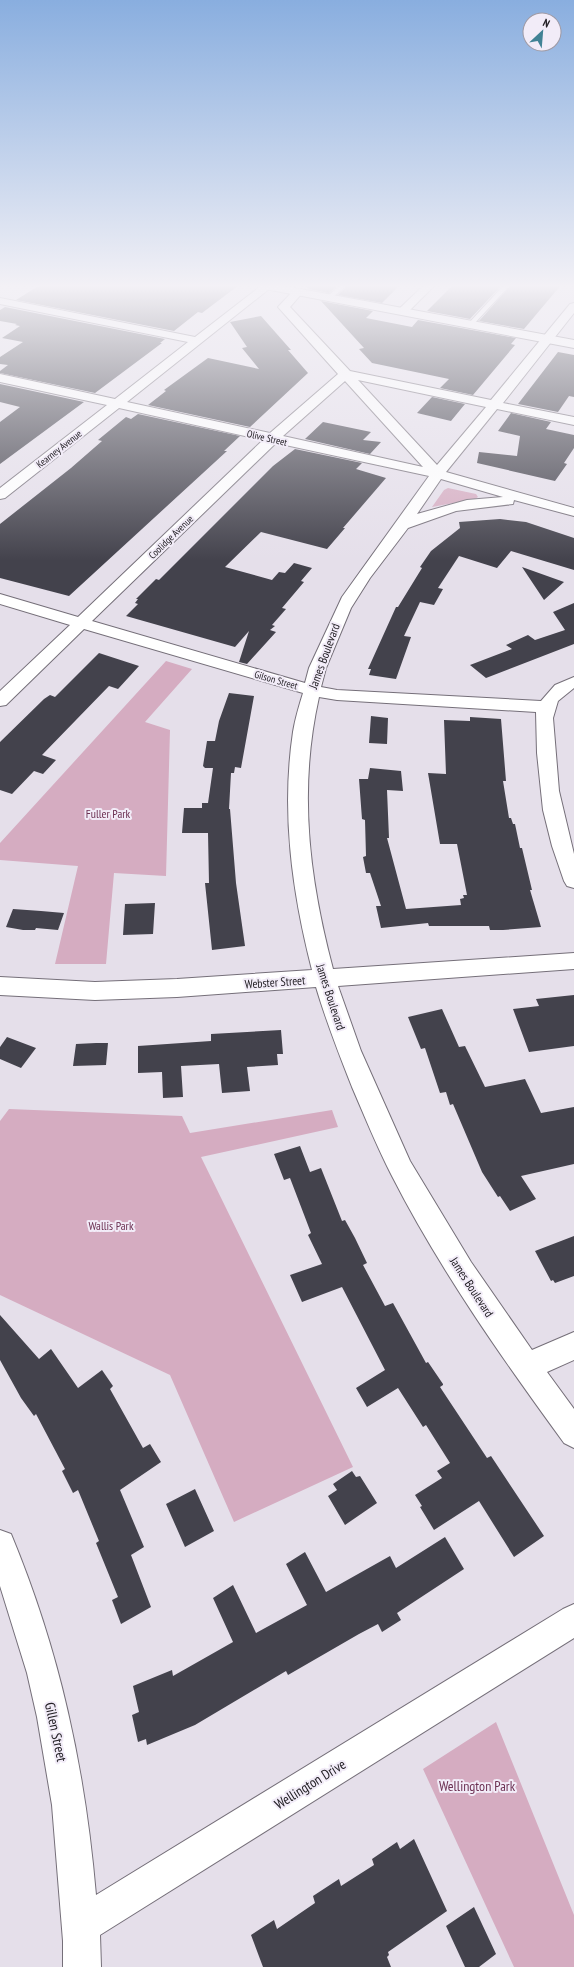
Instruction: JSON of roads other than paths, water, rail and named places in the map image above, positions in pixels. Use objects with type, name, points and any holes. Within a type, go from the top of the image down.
[{"type":"street","name":"Kearney Avenue","points":[[0,495],[152,377]]},
{"type":"street","name":"Coolidge Avenue","points":[[0,701],[272,439],[342,377]]},
{"type":"street","points":[[348,377],[437,474]]},
{"type":"street","points":[[358,377],[574,421]]},
{"type":"street","name":"James Boulevard","points":[[517,377],[437,474],[402,525],[368,567],[343,608],[322,654],[311,690],[300,750],[297,814],[303,884],[324,978],[354,1068],[400,1166],[463,1275],[526,1367],[574,1433]]},
{"type":"street","name":"Olive Street","points":[[0,378],[272,439],[437,474],[533,501]]},
{"type":"street","points":[[7,476],[20,479]]},
{"type":"street","name":"James Boulevard","points":[[402,525],[460,504],[494,501],[533,501]]},
{"type":"street","points":[[533,501],[574,512]]},
{"type":"street","name":"Gilson Street","points":[[0,599],[311,690],[337,695],[546,706]]},
{"type":"street","points":[[574,682],[560,689],[546,706],[544,712],[546,766],[555,820],[574,881]]},
{"type":"street","name":"Webster Street","points":[[0,986],[95,991],[177,988],[574,961]]},
{"type":"street","points":[[526,1367],[574,1346]]},
{"type":"street","name":"Gillen Street","points":[[0,1545],[20,1593],[43,1671],[62,1758],[76,1856],[80,1926]]},
{"type":"street","name":"Wellington Drive","points":[[80,1926],[574,1620]]},
{"type":"street","points":[[80,1926],[82,1967]]},
{"type":"park label","name":"Fuller Park","points":[[108,813]]},
{"type":"park label","name":"Wallis Park","points":[[111,1225]]},
{"type":"park label","name":"Wellington Park","points":[[477,1786]]}]
